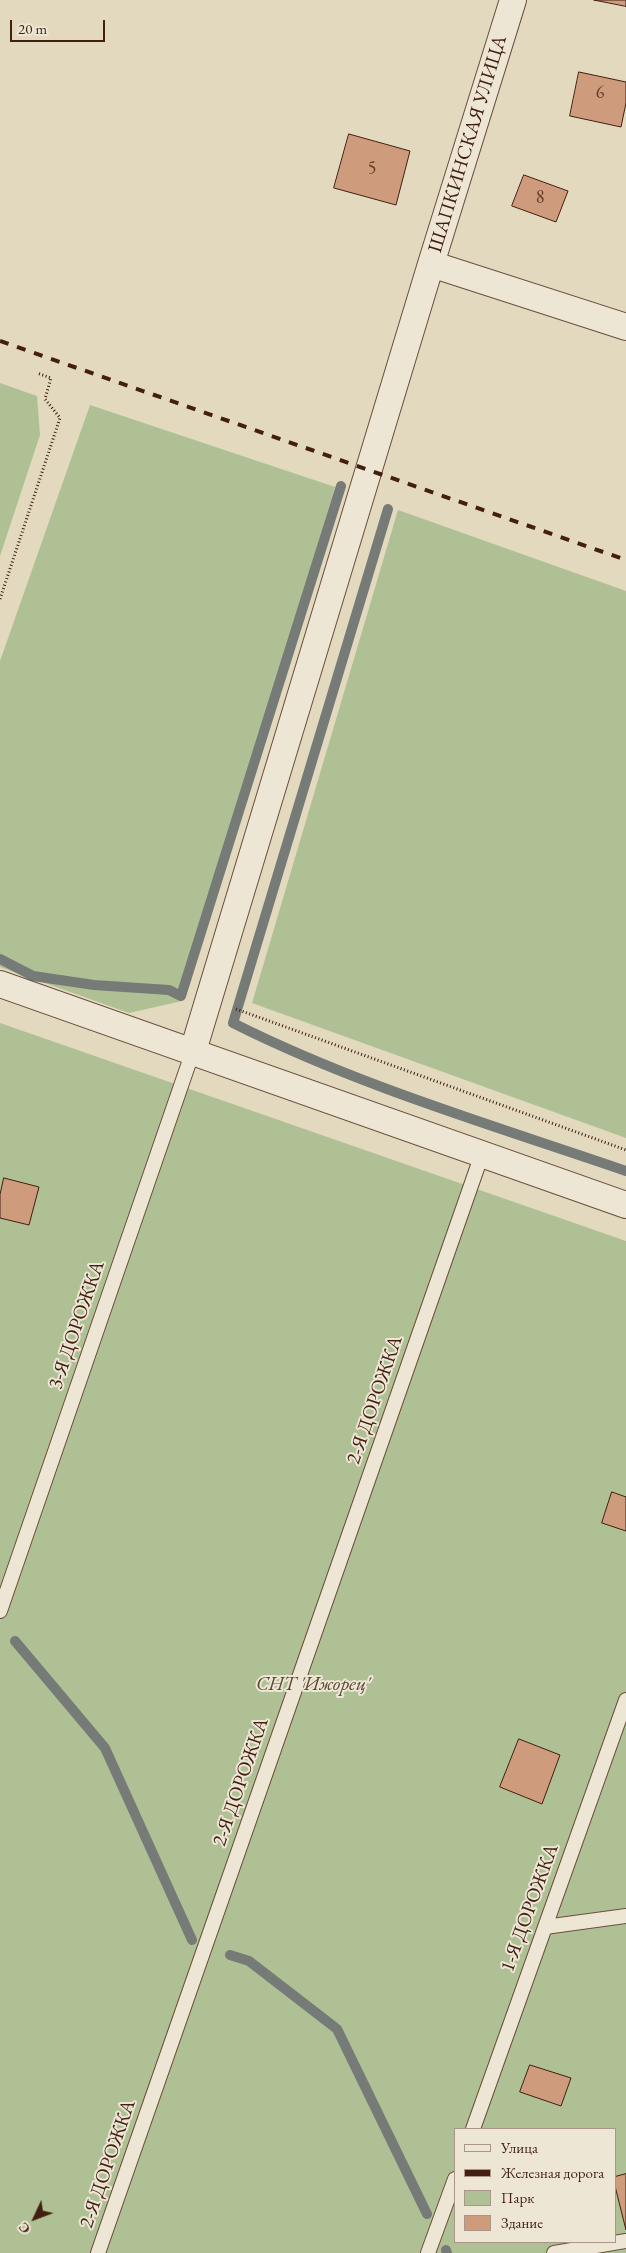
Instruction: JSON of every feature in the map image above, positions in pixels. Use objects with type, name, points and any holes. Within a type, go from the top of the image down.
[{"type":"street","name":"ШАПКИНСКАЯ УЛИЦА","points":[[513,0],[430,264],[626,327]]},
{"type":"street","points":[[193,1051],[430,264]]},
{"type":"street","points":[[0,984],[626,1205]]},
{"type":"lane","name":"3-Я ДОРОЖКА","points":[[0,1611],[193,1051]]},
{"type":"lane","name":"2-Я ДОРОЖКА","points":[[98,2253],[482,1154]]},
{"type":"lane","name":"1-Я ДОРОЖКА","points":[[473,2128],[626,1700]]},
{"type":"lane","points":[[545,1927],[626,1916]]},
{"type":"lane","points":[[428,2253],[454,2182]]},
{"type":"lane","points":[[554,2253],[614,2243]]},
{"type":"path","points":[[0,599],[60,418],[44,399],[51,378],[37,373]]},
{"type":"path","points":[[252,1015],[626,1150]]},
{"type":"green space","points":[[0,383],[37,396],[40,435],[0,556]]},
{"type":"green space","points":[[90,405],[335,487],[182,1001],[129,1013],[0,967],[0,661]]},
{"type":"green space","points":[[398,510],[626,591],[626,1138],[252,1003]]},
{"type":"green space","name":"СНТ 'Ижорец'","points":[[0,1023],[626,1241],[626,2253],[0,2253]]},
{"type":"building","points":[[594,0],[626,0],[626,6]]},
{"type":"building","points":[[579,72],[626,82],[626,103],[621,127],[570,116]]},
{"type":"building","points":[[349,134],[410,151],[396,205],[334,188]]},
{"type":"building","points":[[524,175],[568,191],[556,222],[512,206]]},
{"type":"building","points":[[4,1178],[39,1187],[29,1225],[0,1218],[0,1195]]},
{"type":"building","points":[[612,1492],[626,1497],[626,1531],[602,1523]]},
{"type":"building","points":[[519,1739],[560,1755],[542,1804],[500,1787]]},
{"type":"building","points":[[530,2065],[571,2078],[561,2106],[520,2092]]},
{"type":"building","points":[[626,2174],[626,2230],[616,2190],[616,2177]]},
{"type":"waterway","points":[[0,959],[33,976],[94,985],[169,990],[181,996],[341,486]]},
{"type":"waterway","points":[[388,509],[233,1023],[328,1066],[377,1085],[626,1171]]},
{"type":"waterway","points":[[15,1641],[105,1748],[192,1940]]},
{"type":"waterway","points":[[230,1955],[249,1961],[337,2029],[427,2214]]},
{"type":"railway","points":[[0,341],[626,560]]}]
